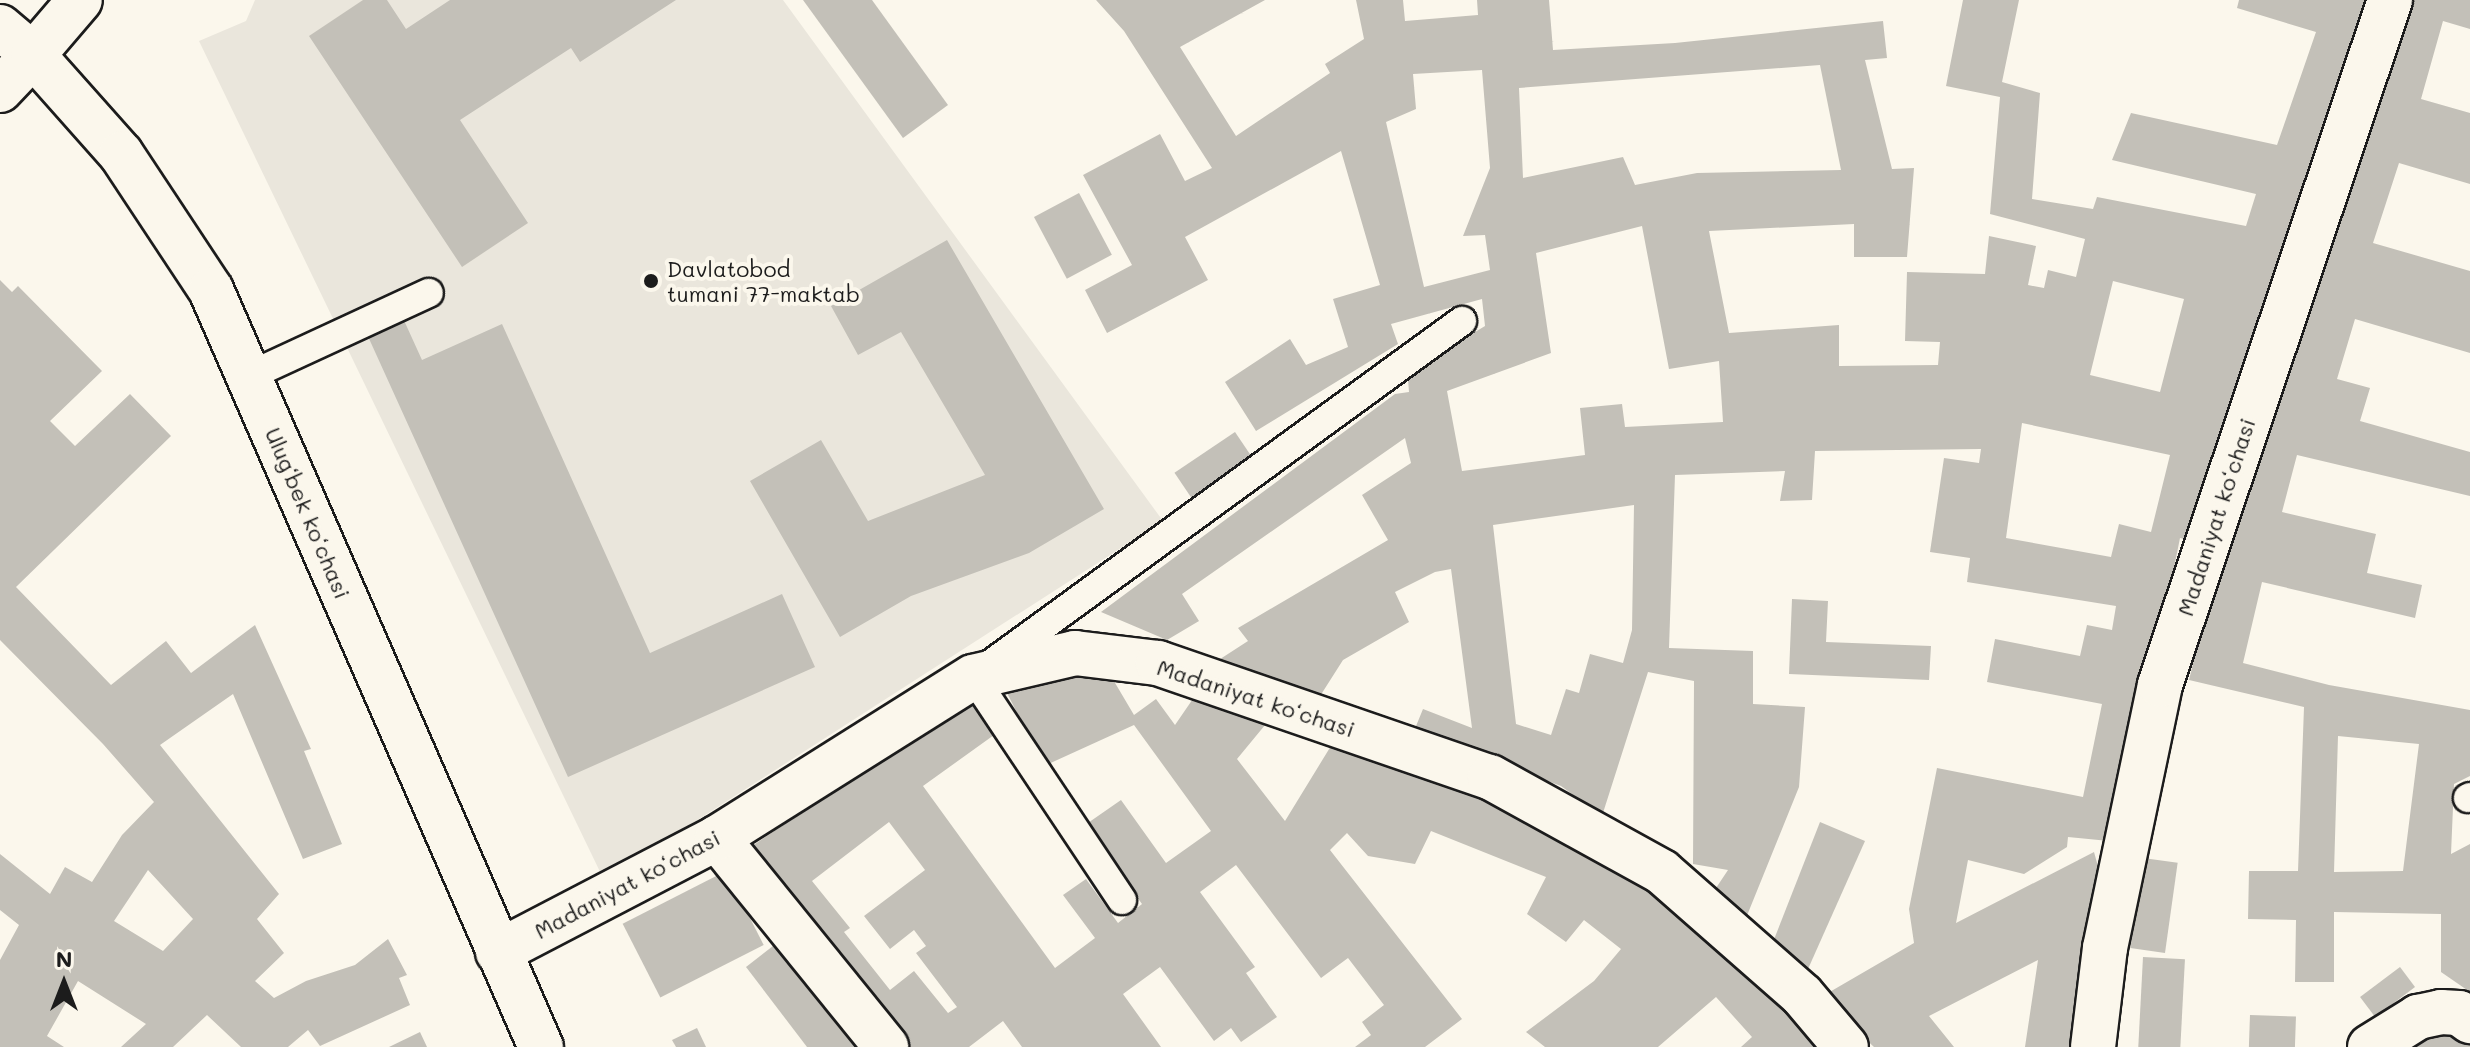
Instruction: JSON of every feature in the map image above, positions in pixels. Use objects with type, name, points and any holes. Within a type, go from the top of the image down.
[{"type":"street","points":[[0,90],[80,0]]},
{"type":"street","name":"Madaniyat koʻchasi","points":[[2093,1047],[2105,948],[2160,685],[2390,0]]},
{"type":"street","name":"Ulugʻbek koʻchasi","points":[[0,27],[33,55],[121,154],[211,290],[541,1047]]},
{"type":"street","name":"Madaniyat koʻchasi","points":[[498,952],[717,838],[973,677],[1075,653],[1158,663],[1490,777],[1662,872],[1802,995],[1846,1047]]},
{"type":"street","points":[[717,838],[886,1047]]},
{"type":"street","points":[[2370,1047],[2418,1017],[2441,1012],[2459,1013],[2470,1021]]},
{"type":"lane","points":[[249,376],[429,293]]},
{"type":"lane","points":[[1122,900],[973,677],[1462,321]]},
{"type":"shaded area","name":"Davlatobod tumani 77-maktab","points":[[255,0],[783,0],[1163,521],[604,880],[199,41],[246,21]]},
{"type":"building","points":[[363,0],[387,0],[406,29],[450,0],[676,0],[580,62],[571,48],[460,120],[528,223],[462,267],[309,36]]},
{"type":"building","points":[[803,0],[872,0],[948,105],[903,138]]},
{"type":"building","points":[[1096,0],[1265,0],[1180,47],[1236,136],[1330,73],[1325,64],[1364,39],[1356,0],[1403,0],[1405,21],[1478,15],[1477,0],[1549,0],[1553,50],[1675,43],[1883,21],[1887,58],[1865,60],[1892,169],[1914,168],[1907,257],[1854,257],[1854,224],[1709,231],[1729,333],[1839,325],[1839,366],[1938,365],[1940,342],[1905,341],[1907,272],[1985,274],[1989,236],[2036,246],[2028,285],[2044,288],[2048,270],[2076,277],[2085,239],[1990,214],[2000,97],[1946,86],[1963,0],[2019,0],[2002,82],[2040,93],[2032,199],[2093,209],[2097,197],[2246,226],[2256,194],[2112,160],[2131,113],[2277,145],[2316,32],[2237,8],[2239,0],[2372,0],[2197,542],[2180,538],[2119,842],[2068,837],[2067,847],[2024,874],[1968,860],[1956,923],[2094,852],[2106,895],[2074,1047],[2025,1047],[2038,960],[1929,1016],[1954,1047],[1874,1047],[1821,997],[1914,943],[1909,909],[1937,768],[2083,797],[2102,704],[1987,682],[1995,639],[2080,656],[2087,625],[2112,630],[2116,606],[1967,582],[1970,558],[1930,552],[1944,458],[1979,463],[1981,449],[1815,451],[1812,500],[1780,501],[1785,471],[1675,475],[1669,648],[1753,651],[1753,704],[1805,707],[1799,787],[1746,918],[1714,891],[1728,870],[1693,864],[1694,681],[1648,672],[1602,816],[1561,786],[1414,731],[1423,709],[1472,728],[1451,569],[1435,572],[1395,592],[1409,622],[1343,660],[1315,704],[1214,663],[1248,641],[1238,628],[1388,540],[1362,495],[1411,463],[1405,438],[1182,594],[1199,621],[1167,640],[1101,612],[1395,394],[1409,392],[1407,367],[1419,366],[1485,326],[1482,299],[1391,324],[1398,344],[1256,431],[1225,382],[1290,339],[1306,365],[1348,347],[1333,299],[1380,285],[1341,151],[1185,237],[1208,280],[1107,333],[1085,290],[1132,265],[1083,175],[1160,134],[1185,181],[1212,168],[1124,31]],"holes":[[[1820,65],[1841,170],[1697,173],[1635,185],[1623,157],[1523,178],[1519,88]],[[1482,70],[1490,168],[1463,236],[1485,235],[1490,270],[1424,287],[1386,122],[1416,109],[1413,74]],[[1642,226],[1669,369],[1719,361],[1723,422],[1625,427],[1622,404],[1580,408],[1585,455],[1462,471],[1447,391],[1551,353],[1536,253]],[[2113,281],[2184,299],[2160,392],[2090,375]],[[2022,423],[2170,455],[2151,532],[2119,524],[2111,557],[2006,538]],[[1634,505],[1632,630],[1623,663],[1590,654],[1579,693],[1566,689],[1551,735],[1516,724],[1493,525]]]},
{"type":"building","points":[[2403,0],[2470,0],[2470,29],[2443,21],[2421,99],[2470,113],[2470,184],[2399,163],[2373,243],[2470,271],[2470,353],[2355,319],[2337,379],[2370,388],[2360,421],[2470,452],[2470,496],[2297,455],[2282,512],[2376,534],[2367,573],[2422,585],[2415,618],[2262,582],[2243,663],[2329,685],[2470,710],[2470,776],[2454,784],[2451,854],[2470,844],[2470,992],[2441,972],[2441,914],[2334,912],[2334,982],[2295,982],[2296,920],[2248,919],[2249,871],[2298,871],[2304,707],[2189,680],[2223,538]],"holes":[[[2338,736],[2419,744],[2403,871],[2334,872]]]},
{"type":"building","points":[[1079,193],[1112,255],[1067,279],[1034,217]]},
{"type":"building","points":[[947,240],[1104,509],[1029,553],[911,596],[840,637],[750,481],[821,440],[868,521],[985,475],[901,332],[858,355],[831,306]]},
{"type":"building","points":[[0,280],[12,292],[18,286],[102,371],[50,421],[75,446],[130,394],[171,436],[16,587],[111,685],[166,641],[191,673],[255,625],[311,749],[304,751],[342,844],[303,859],[233,694],[160,745],[279,894],[257,919],[284,953],[255,981],[274,998],[306,981],[355,965],[388,939],[407,975],[399,978],[410,1005],[320,1046],[308,1030],[288,1047],[241,1047],[207,1015],[173,1047],[121,1047],[146,1024],[78,981],[47,1036],[64,1047],[0,1047],[0,960],[19,925],[0,910],[0,854],[50,894],[65,867],[92,882],[122,835],[154,802],[103,744],[0,640]],"holes":[[[148,870],[193,919],[163,951],[114,921]]]},
{"type":"building","points":[[402,316],[422,360],[502,324],[650,653],[782,594],[815,667],[568,777],[366,332]]},
{"type":"building","points":[[1235,432],[1253,459],[1192,499],[1174,473]]},
{"type":"building","points":[[1792,599],[1828,601],[1826,642],[1931,646],[1929,680],[1789,674]]},
{"type":"building","points":[[1108,671],[1134,715],[1156,699],[1175,725],[1199,690],[1270,719],[1237,759],[1285,821],[1334,741],[1565,833],[1713,932],[1751,962],[1818,1047],[1741,1047],[1752,1037],[1716,997],[1658,1047],[1545,1047],[1526,1032],[1594,981],[1621,949],[1584,920],[1566,942],[1527,914],[1546,877],[1431,831],[1415,864],[1368,856],[1347,833],[1330,850],[1462,1019],[1425,1047],[1355,1047],[1371,1035],[1362,1022],[1384,1005],[1348,958],[1321,978],[1236,865],[1200,892],[1255,967],[1246,973],[1277,1017],[1241,1042],[1231,1028],[1214,1041],[1160,967],[1123,994],[1161,1047],[1022,1047],[1003,1021],[969,1047],[903,1047],[743,852],[970,700],[994,735],[923,786],[1055,968],[1095,938],[1063,895],[1086,879],[1118,923],[1142,904],[1085,825],[1121,800],[1166,863],[1211,831],[1134,725],[1044,766],[1004,687]],"holes":[[[889,822],[925,870],[864,916],[890,949],[914,930],[926,946],[916,953],[957,1007],[948,1013],[914,971],[890,990],[844,932],[850,928],[812,881]]]},
{"type":"building","points":[[1820,822],[1865,841],[1804,978],[1773,942]]},
{"type":"building","points":[[2143,858],[2178,863],[2165,953],[2130,948]]},
{"type":"building","points":[[726,871],[764,945],[660,998],[623,924]]},
{"type":"building","points":[[782,939],[865,1047],[807,1047],[746,967]]},
{"type":"building","points":[[2143,957],[2185,959],[2180,1047],[2138,1047]]},
{"type":"building","points":[[2400,967],[2415,987],[2375,1017],[2360,997]]},
{"type":"building","points":[[2250,1015],[2296,1017],[2295,1047],[2249,1047]]},
{"type":"building","points":[[2440,1023],[2470,1043],[2470,1047],[2416,1047],[2412,1041]]},
{"type":"building","points":[[697,1028],[706,1047],[676,1047],[672,1040]]},
{"type":"building","points":[[420,1032],[427,1047],[389,1047]]},
{"type":"place","name":"Davlatobod tumani 77-maktab","points":[[651,281]]}]
